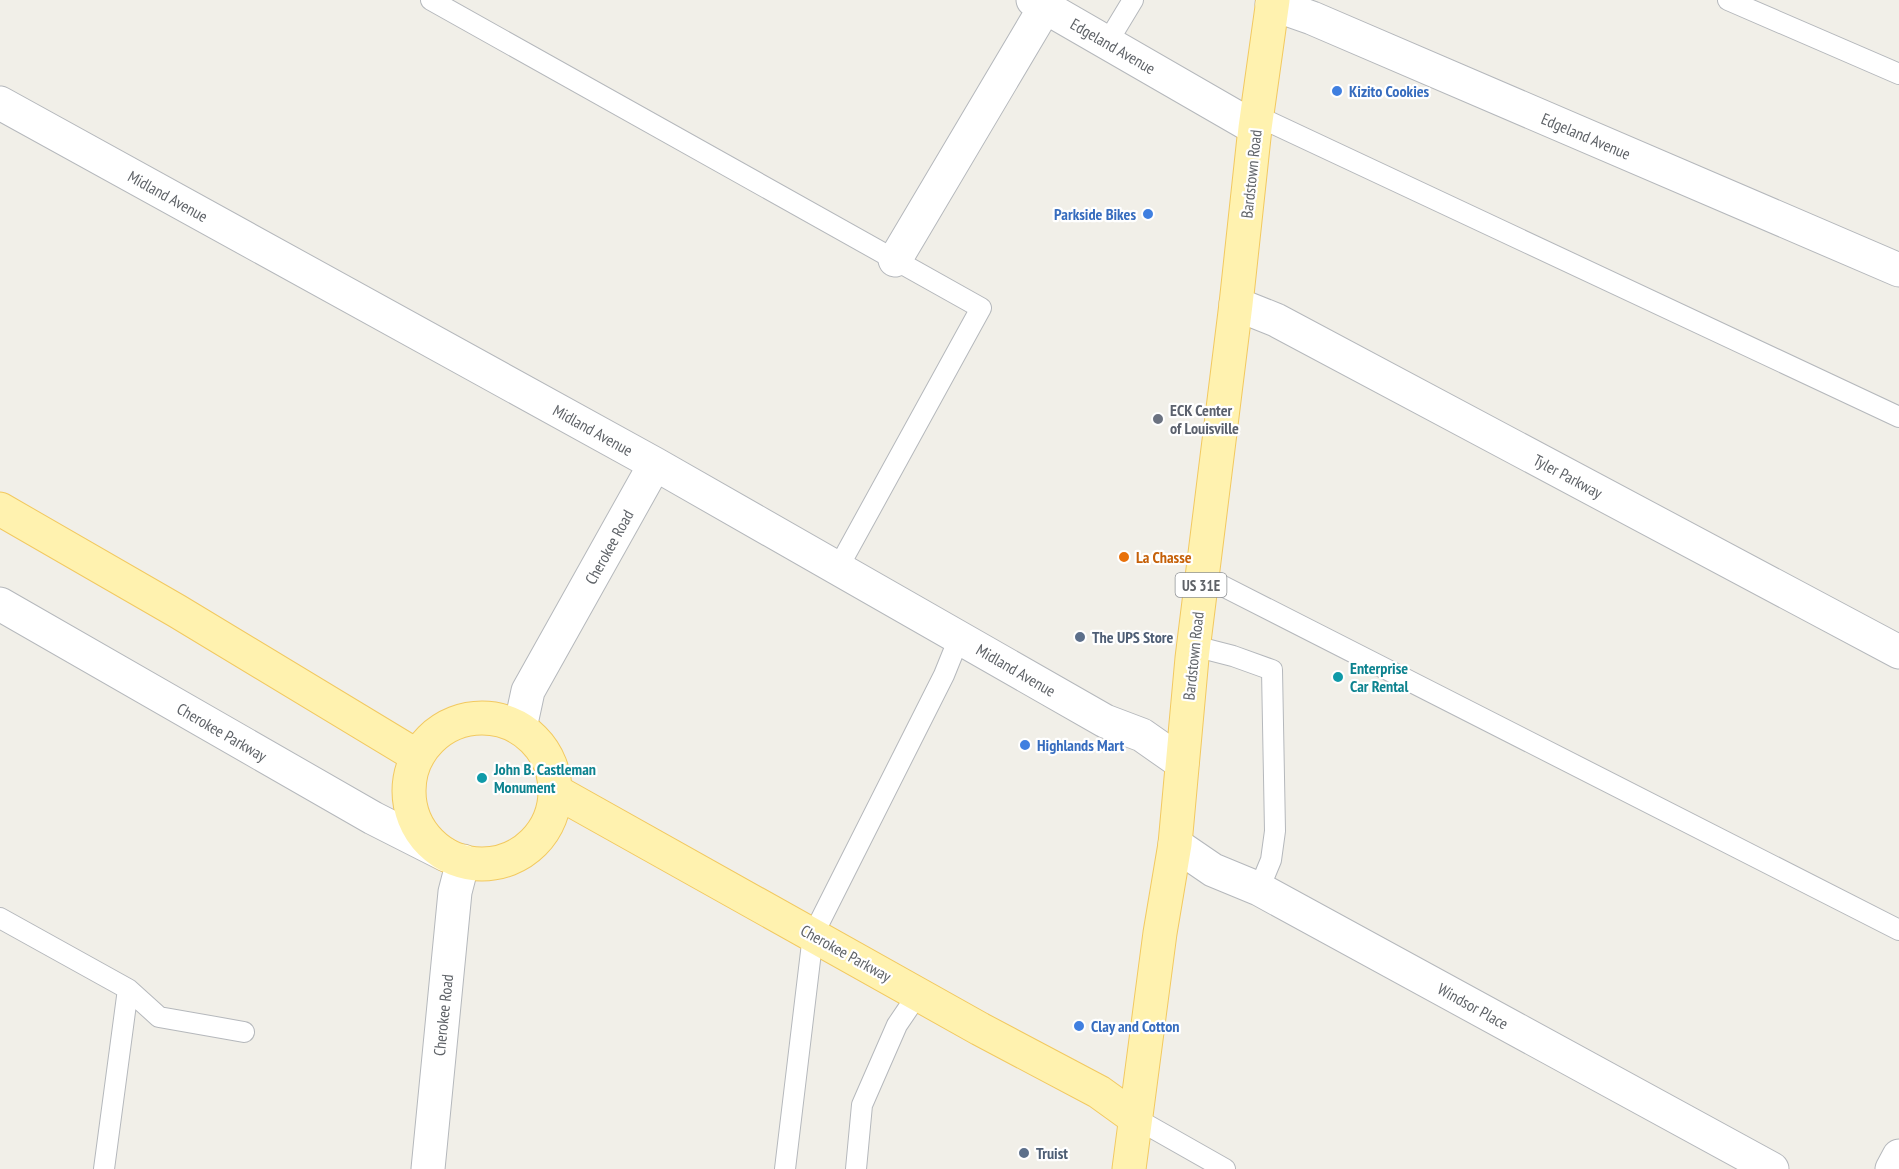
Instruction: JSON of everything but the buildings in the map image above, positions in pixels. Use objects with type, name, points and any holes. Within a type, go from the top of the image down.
[{"type":"main road","name":"Bardstown Road","points":[[1129,1169],[1160,933],[1175,844],[1194,646],[1256,122],[1273,2]]},
{"type":"main road","points":[[0,509],[177,611],[417,756]]},
{"type":"main road","name":"Cherokee Parkway","points":[[486,718],[498,719],[520,728],[539,744],[551,767],[555,791],[552,813],[542,834],[526,850],[506,860],[485,864],[454,858],[429,841],[416,822],[409,800],[410,777],[417,756],[432,737],[452,723],[486,718]]},
{"type":"main road","name":"Cherokee Parkway","points":[[555,791],[980,1029],[1099,1092],[1135,1118]]},
{"type":"street","name":"Edgeland Avenue","points":[[1273,2],[1899,270]]},
{"type":"street","points":[[895,260],[1039,3]]},
{"type":"street","name":"Edgeland Avenue","points":[[1039,3],[1107,43],[1256,122]]},
{"type":"street","name":"Midland Avenue","points":[[0,103],[655,464],[1105,721],[1142,735],[1182,763]]},
{"type":"street","name":"Tyler Parkway","points":[[1236,304],[1286,326],[1899,652]]},
{"type":"street","name":"Cherokee Road","points":[[520,728],[528,691],[655,464]]},
{"type":"street","name":"Cherokee Parkway","points":[[0,604],[373,818],[454,858]]},
{"type":"street","name":"Windsor Place","points":[[1175,844],[1213,870],[1259,889],[1772,1169]]},
{"type":"street","name":"Cherokee Road","points":[[428,1169],[455,892],[454,858]]},
{"type":"street","points":[[1892,1169],[1899,1156]]},
{"type":"lane","points":[[431,0],[981,308],[838,568]]},
{"type":"lane","points":[[1728,0],[1899,74]]},
{"type":"lane","points":[[1107,43],[1136,1]]},
{"type":"lane","points":[[1256,122],[1899,417]]},
{"type":"lane","points":[[1203,576],[1899,930]]},
{"type":"lane","points":[[785,1169],[813,935],[944,675],[959,638]]},
{"type":"lane","points":[[1194,646],[1233,656],[1272,670],[1275,831],[1271,860],[1259,889]]},
{"type":"lane","points":[[0,918],[128,989],[159,1017],[244,1032]]},
{"type":"lane","points":[[104,1169],[128,989]]},
{"type":"lane","points":[[856,1169],[862,1105],[897,1025],[918,994]]},
{"type":"lane","points":[[1135,1118],[1225,1169]]},
{"type":"place","name":"Kizito Cookies","points":[[1337,91]]},
{"type":"place","name":"Parkside Bikes","points":[[1148,214]]},
{"type":"place","name":"ECK Center of Louisville","points":[[1158,419]]},
{"type":"place","name":"La Chasse","points":[[1124,557]]},
{"type":"place","name":"The UPS Store","points":[[1080,637]]},
{"type":"place","name":"Enterprise Car Rental","points":[[1338,677]]},
{"type":"place","name":"Highlands Mart","points":[[1025,745]]},
{"type":"place","name":"John B. Castleman Monument","points":[[482,778]]},
{"type":"place","name":"Clay and Cotton","points":[[1079,1026]]},
{"type":"place","name":"Truist","points":[[1024,1153]]}]
